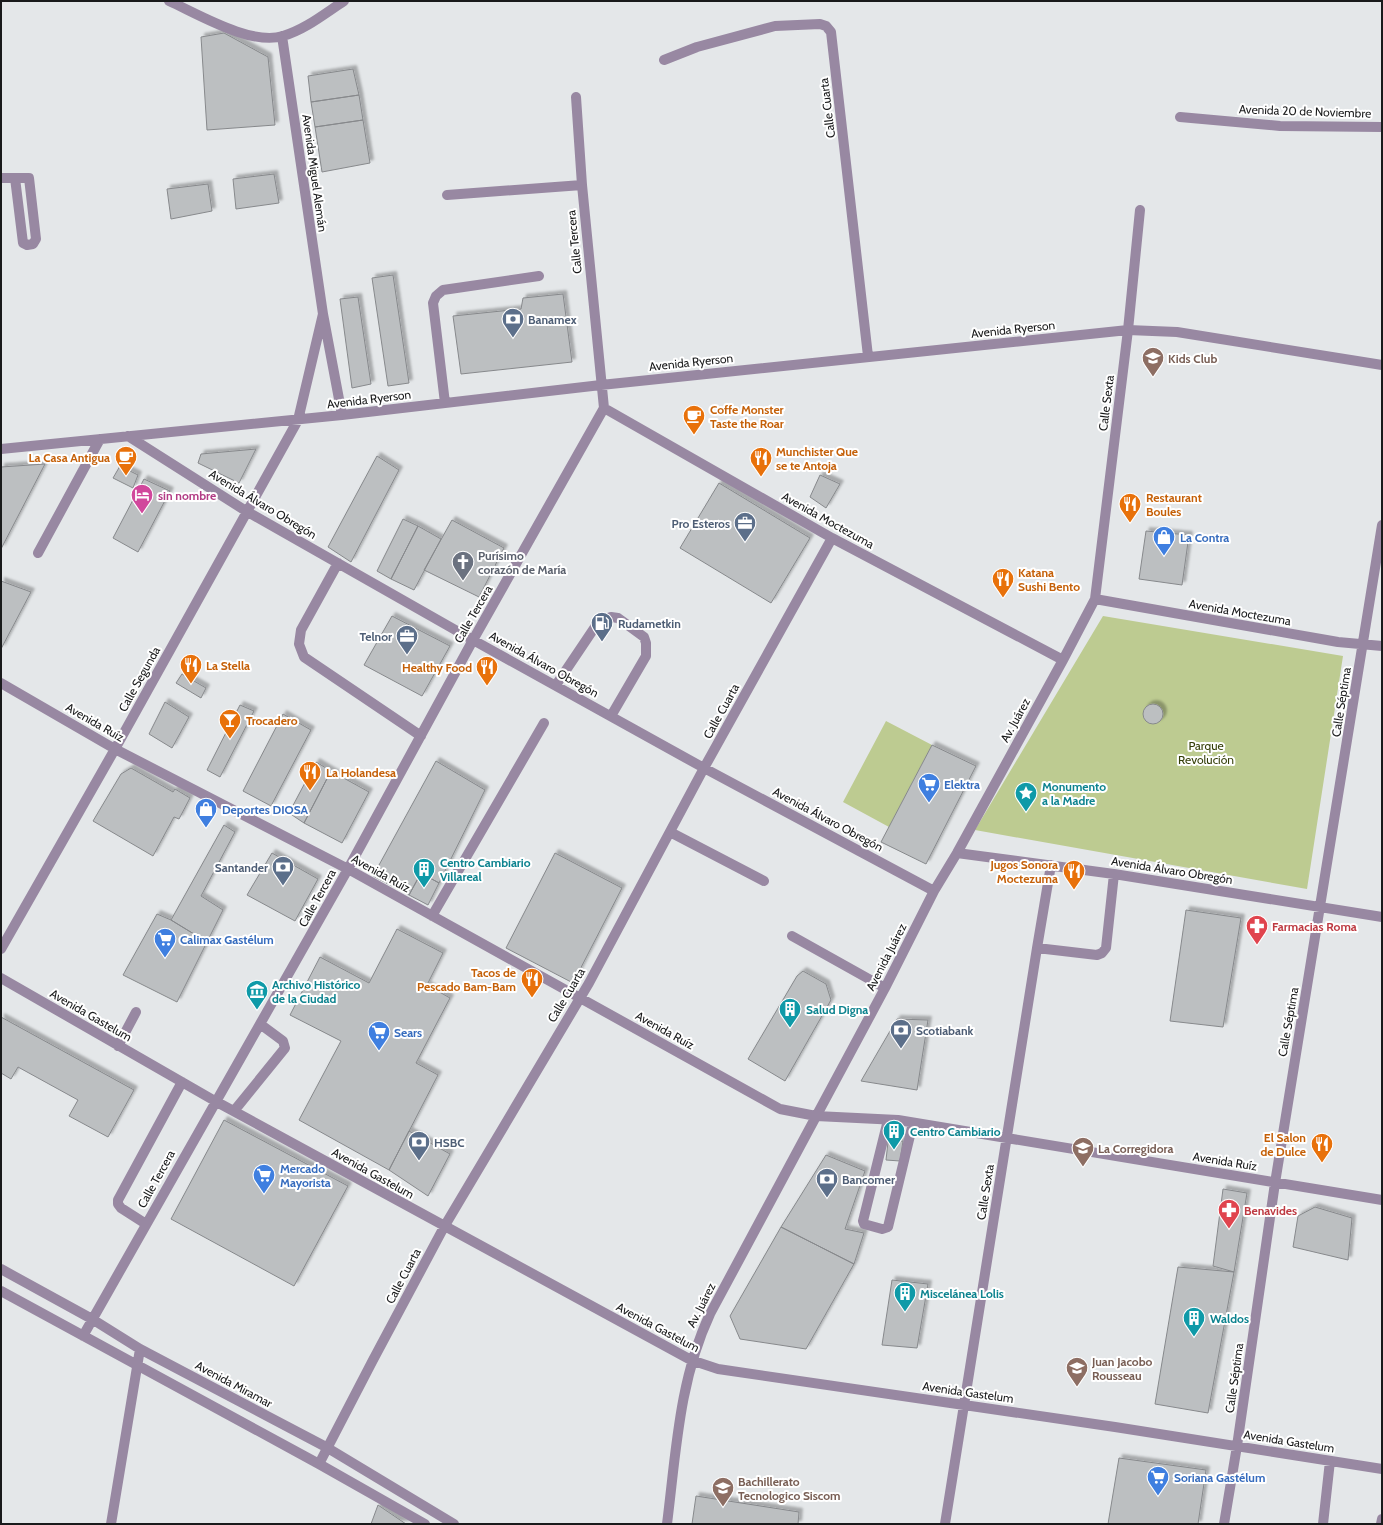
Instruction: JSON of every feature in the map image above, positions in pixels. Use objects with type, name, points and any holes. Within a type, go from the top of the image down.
[{"type":"street","points":[[169,1],[239,32],[265,38],[282,36],[303,28],[344,1]]},
{"type":"street","name":"Calle Cuarta","points":[[664,60],[697,48],[775,26],[820,24],[826,26],[831,32],[868,356]]},
{"type":"street","name":"Avenida Miguel Alemán","points":[[282,36],[323,314],[342,416]]},
{"type":"street","name":"Calle Tercera","points":[[576,97],[582,185],[601,384]]},
{"type":"street","name":"Avenida 20 de Noviembre","points":[[1180,117],[1280,126],[1382,127]]},
{"type":"street","points":[[1,178],[15,178],[29,178],[36,239],[33,244],[27,245],[23,242],[15,178]]},
{"type":"street","points":[[447,195],[582,185]]},
{"type":"street","name":"Calle Sexta","points":[[1094,599],[1128,330],[1140,210]]},
{"type":"street","points":[[445,403],[433,303],[436,296],[443,290],[539,276]]},
{"type":"street","name":"Avenida Miguel Alemán","points":[[298,420],[323,314]]},
{"type":"street","name":"Avenida Ryerson","points":[[1,449],[342,416],[601,384],[1128,330],[1177,332],[1382,365]]},
{"type":"street","points":[[601,384],[604,408]]},
{"type":"street","name":"Calle Tercera","points":[[84,1336],[92,1319],[215,1101],[348,869],[473,640],[604,408]]},
{"type":"street","name":"Avenida Moctezuma","points":[[604,408],[832,538],[1063,660]]},
{"type":"street","name":"Calle Segunda","points":[[1,949],[115,749],[246,511],[298,420]]},
{"type":"street","name":"Avenida Álvaro Obregón","points":[[128,436],[246,511],[473,640],[704,768],[934,891]]},
{"type":"street","points":[[38,553],[100,439]]},
{"type":"street","name":"Calle Séptima","points":[[1224,1524],[1237,1446],[1274,1183],[1321,907],[1382,525]]},
{"type":"street","name":"Calle Cuarta","points":[[319,1464],[326,1448],[444,1227],[580,997],[704,768],[832,538]]},
{"type":"street","points":[[338,563],[301,630],[300,651],[304,657],[421,736]]},
{"type":"street","name":"Avenida Moctezuma","points":[[1094,599],[1338,642],[1364,643],[1382,646]]},
{"type":"street","name":"Av. Juárez","points":[[958,853],[1063,660],[1094,599]]},
{"type":"street","points":[[556,685],[599,621],[610,617],[618,618],[644,637],[647,649],[643,662],[611,716]]},
{"type":"street","name":"Avenida Ruíz","points":[[1,683],[115,749],[348,869],[780,1109],[816,1116],[913,1123],[1382,1200]]},
{"type":"street","points":[[432,916],[544,723]]},
{"type":"street","points":[[670,832],[764,881]]},
{"type":"street","name":"Avenida Álvaro Obregón","points":[[958,853],[1114,874],[1382,917]]},
{"type":"street","name":"Avenida Juárez","points":[[816,1116],[885,988],[934,891],[958,853]]},
{"type":"street","name":"Calle Sexta","points":[[945,1524],[1037,948],[1052,865]]},
{"type":"street","points":[[1037,948],[1097,955],[1102,953],[1106,948],[1114,874]]},
{"type":"street","points":[[792,936],[885,988]]},
{"type":"street","name":"Avenida Gastelum","points":[[1,978],[215,1101],[444,1227],[691,1360],[718,1369],[1237,1446],[1382,1470]]},
{"type":"street","points":[[118,1046],[136,1012]]},
{"type":"street","points":[[234,1111],[285,1048],[283,1041],[260,1024]]},
{"type":"street","points":[[146,1224],[121,1208],[118,1200],[182,1082]]},
{"type":"street","name":"Av. Juárez","points":[[667,1524],[682,1403],[691,1360],[698,1340],[710,1314],[816,1116]]},
{"type":"street","points":[[888,1120],[863,1220],[864,1224],[882,1230],[888,1227],[913,1123]]},
{"type":"street","name":"Avenida Miramar","points":[[1,1269],[92,1319],[140,1349],[326,1448],[454,1524]]},
{"type":"street","points":[[1,1291],[319,1464],[425,1524]]},
{"type":"street","points":[[111,1524],[140,1349]]},
{"type":"street","points":[[1323,1524],[1330,1461]]},
{"type":"street","points":[[1381,1524],[1382,1519]]},
{"type":"green space","name":"Parque Revolución","points":[[1103,616],[1343,656],[1307,889],[975,830]]},
{"type":"green space","points":[[886,721],[932,745],[889,827],[843,802]]},
{"type":"building","points":[[224,33],[268,57],[275,125],[207,130],[201,37]]},
{"type":"building","points":[[353,69],[359,95],[311,102],[308,76]]},
{"type":"building","points":[[359,95],[363,120],[315,127],[311,102]]},
{"type":"building","points":[[363,120],[370,163],[322,172],[315,127]]},
{"type":"building","points":[[274,174],[279,203],[236,209],[233,179]]},
{"type":"building","points":[[208,184],[212,211],[171,219],[167,189]]},
{"type":"building","points":[[393,275],[409,383],[388,386],[372,278]]},
{"type":"building","name":"Banamex","points":[[563,294],[572,362],[461,374],[453,316],[521,309],[523,298]]},
{"type":"building","points":[[358,297],[371,384],[352,388],[340,299]]},
{"type":"building","points":[[256,449],[239,483],[198,463],[201,454]]},
{"type":"building","points":[[377,456],[399,470],[351,562],[328,547]]},
{"type":"building","points":[[45,464],[1,549],[1,467]]},
{"type":"building","name":"La Casa Antigua","points":[[120,466],[138,475],[133,488],[113,478]]},
{"type":"building","points":[[820,475],[840,484],[826,508],[810,497]]},
{"type":"building","name":"sin nombre","points":[[144,479],[170,491],[138,552],[113,538]]},
{"type":"building","name":"Pro Esteros","points":[[719,483],[810,538],[771,603],[680,548]]},
{"type":"building","points":[[403,519],[418,526],[391,579],[377,571]]},
{"type":"building","points":[[452,520],[504,548],[479,597],[424,570]]},
{"type":"building","points":[[418,526],[441,539],[414,590],[391,579]]},
{"type":"building","name":"La Contra","points":[[1146,531],[1189,535],[1182,585],[1139,579]]},
{"type":"building","points":[[1,581],[31,592],[1,649]]},
{"type":"building","name":"Telnor","points":[[392,616],[450,646],[422,696],[364,665]]},
{"type":"building","name":"La Stella","points":[[182,674],[206,688],[201,698],[176,683]]},
{"type":"building","points":[[165,702],[189,717],[172,748],[149,734]]},
{"type":"building","points":[[1153,704],[1160,707],[1163,714],[1160,721],[1153,724],[1146,721],[1143,714],[1146,707]]},
{"type":"building","name":"Trocadero","points":[[240,705],[254,711],[220,777],[207,770]]},
{"type":"building","points":[[283,714],[311,730],[271,806],[243,791]]},
{"type":"building","name":"Elektra","points":[[932,745],[976,766],[926,864],[881,842]]},
{"type":"building","points":[[436,761],[485,790],[439,883],[421,873],[409,895],[373,876]]},
{"type":"building","name":"La Holandesa","points":[[316,762],[331,771],[304,823],[289,813]]},
{"type":"building","points":[[131,768],[173,792],[175,789],[190,798],[179,819],[174,817],[153,856],[93,821],[121,774]]},
{"type":"building","points":[[331,771],[369,792],[342,843],[304,823]]},
{"type":"building","points":[[224,825],[235,832],[201,896],[223,910],[207,942],[171,920]]},
{"type":"building","name":"Santander","points":[[272,853],[318,879],[295,921],[247,895]]},
{"type":"building","points":[[555,853],[622,888],[573,983],[506,948]]},
{"type":"building","name":"Centro Cambiario Villareal","points":[[421,873],[439,883],[428,905],[409,895]]},
{"type":"building","points":[[1186,910],[1241,918],[1223,1027],[1170,1021]]},
{"type":"building","name":"Calimax Gastélum","points":[[157,914],[171,920],[207,942],[177,1002],[123,975]]},
{"type":"building","name":"Sears","points":[[397,929],[443,953],[427,985],[450,998],[416,1063],[438,1075],[389,1170],[299,1120],[341,1041],[290,1015],[320,957],[369,983]]},
{"type":"building","name":"Salud Digna","points":[[803,971],[826,984],[831,1000],[785,1081],[748,1059],[797,976]]},
{"type":"building","points":[[1,1017],[134,1090],[108,1137],[69,1116],[78,1100],[18,1067],[11,1079],[1,1073]]},
{"type":"building","name":"Scotiabank","points":[[897,1019],[928,1020],[917,1090],[861,1081]]},
{"type":"building","name":"Mercado Mayorista","points":[[224,1120],[348,1186],[294,1286],[171,1219]]},
{"type":"building","name":"HSBC","points":[[409,1131],[450,1154],[428,1196],[389,1170]]},
{"type":"building","name":"Centro Cambiario","points":[[903,1141],[900,1161],[886,1160],[888,1142]]},
{"type":"building","name":"Bancomer","points":[[826,1155],[865,1171],[845,1229],[864,1233],[854,1264],[781,1227]]},
{"type":"building","name":"Benavides","points":[[1223,1189],[1247,1193],[1234,1272],[1213,1266]]},
{"type":"building","points":[[1315,1207],[1352,1218],[1348,1260],[1293,1247],[1298,1216]]},
{"type":"building","points":[[781,1227],[854,1264],[806,1349],[740,1339],[730,1316]]},
{"type":"building","name":"Waldos","points":[[1178,1267],[1234,1272],[1208,1413],[1155,1404]]},
{"type":"building","name":"Miscelánea Lolis","points":[[892,1280],[928,1284],[917,1348],[882,1345]]},
{"type":"building","name":"Soriana Gastélum","points":[[1119,1458],[1206,1470],[1198,1524],[1108,1524]]},
{"type":"building","points":[[696,1496],[799,1512],[798,1524],[692,1524]]},
{"type":"building","points":[[378,1505],[406,1524],[371,1524]]},
{"type":"place","name":"Banamex","points":[[513,338]]},
{"type":"place","name":"Kids Club","points":[[1153,378]]},
{"type":"place","name":"Coffe Monster Taste the Roar","points":[[694,436]]},
{"type":"place","name":"La Casa Antigua","points":[[126,476]]},
{"type":"place","name":"Munchister Que se te Antoja","points":[[761,478]]},
{"type":"place","name":"sin nombre","points":[[142,514]]},
{"type":"place","name":"Restaurant Boules","points":[[1130,524]]},
{"type":"place","name":"Pro Esteros","points":[[745,542]]},
{"type":"place","name":"La Contra","points":[[1164,556]]},
{"type":"place","name":"Purísimo corazón de María","points":[[463,582]]},
{"type":"place","name":"Katana Sushi Bento","points":[[1003,598]]},
{"type":"place","name":"Rudametkin","points":[[602,642]]},
{"type":"place","name":"Telnor","points":[[407,656]]},
{"type":"place","name":"La Stella","points":[[191,684]]},
{"type":"place","name":"Healthy Food","points":[[487,686]]},
{"type":"place","name":"Trocadero","points":[[230,740]]},
{"type":"place","name":"La Holandesa","points":[[310,792]]},
{"type":"place","name":"Elektra","points":[[929,804]]},
{"type":"place","name":"Monumento a la Madre","points":[[1026,812]]},
{"type":"place","name":"Deportes DIOSA","points":[[206,828]]},
{"type":"place","name":"Santander","points":[[283,886]]},
{"type":"place","name":"Centro Cambiario Villareal","points":[[424,888]]},
{"type":"place","name":"Jugos Sonora Moctezuma","points":[[1074,890]]},
{"type":"place","name":"Farmacias Roma","points":[[1257,946]]},
{"type":"place","name":"Calimax Gastélum","points":[[165,958]]},
{"type":"place","name":"Tacos de Pescado Bam-Bam","points":[[532,998]]},
{"type":"place","name":"Archivo Histórico de la Ciudad","points":[[257,1010]]},
{"type":"place","name":"Salud Digna","points":[[790,1028]]},
{"type":"place","name":"Scotiabank","points":[[901,1050]]},
{"type":"place","name":"Sears","points":[[379,1052]]},
{"type":"place","name":"Centro Cambiario","points":[[894,1150]]},
{"type":"place","name":"HSBC","points":[[419,1162]]},
{"type":"place","name":"El Salon de Dulce","points":[[1322,1164]]},
{"type":"place","name":"La Corregidora","points":[[1083,1168]]},
{"type":"place","name":"Mercado Mayorista","points":[[264,1194]]},
{"type":"place","name":"Bancomer","points":[[827,1198]]},
{"type":"place","name":"Benavides","points":[[1229,1230]]},
{"type":"place","name":"Miscelánea Lolis","points":[[905,1312]]},
{"type":"place","name":"Waldos","points":[[1194,1338]]},
{"type":"place","name":"Juan Jacobo Rousseau","points":[[1077,1388]]},
{"type":"place","name":"Soriana Gastélum","points":[[1158,1496]]},
{"type":"place","name":"Bachillerato Tecnologico Siscom","points":[[723,1508]]}]
